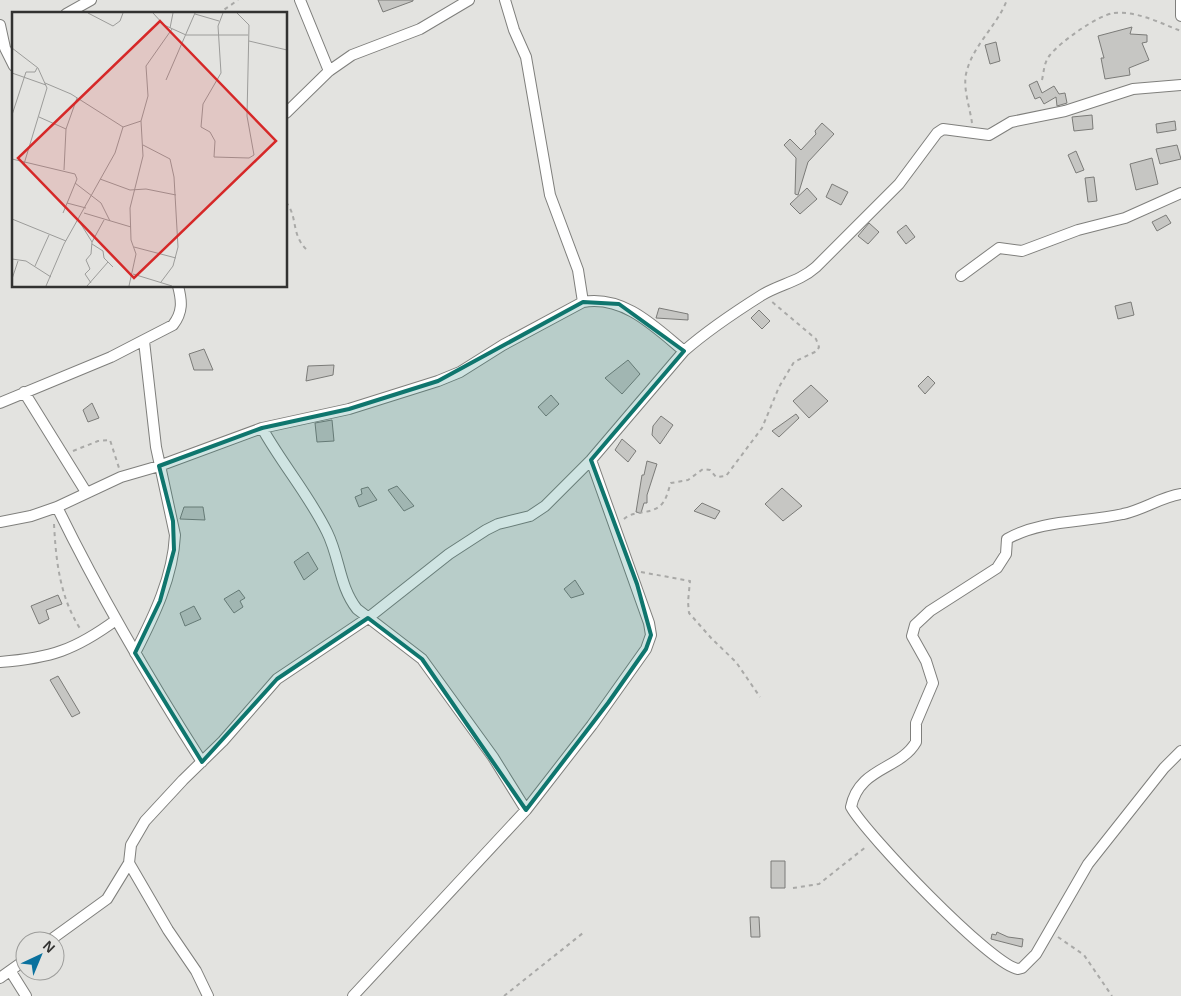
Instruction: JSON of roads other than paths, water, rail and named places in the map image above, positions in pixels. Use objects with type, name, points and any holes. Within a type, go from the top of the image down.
[{"type":"street","points":[[70,12],[91,0]]},
{"type":"street","points":[[300,0],[329,71]]},
{"type":"street","points":[[288,112],[329,71],[352,55],[420,29],[469,0]]},
{"type":"street","points":[[505,0],[509,16],[526,57],[550,195],[578,270],[583,302]]},
{"type":"street","points":[[1181,0],[1181,16]]},
{"type":"street","points":[[0,25],[9,46]]},
{"type":"street","points":[[63,931],[107,899],[129,863],[131,845],[145,820],[223,741],[277,679],[368,618],[449,554],[486,530],[498,524],[530,516],[545,506],[590,460],[684,351],[700,337],[763,295],[803,278],[832,254],[909,172],[937,133],[948,128],[989,135],[1011,122],[1065,111],[1133,88],[1181,85]]},
{"type":"street","points":[[961,276],[999,248],[1022,251],[1078,230],[1125,218],[1181,193]]},
{"type":"street","points":[[0,403],[111,357],[174,325],[179,318],[182,303],[178,288]]},
{"type":"street","points":[[0,522],[31,516],[121,477],[159,466],[262,428],[349,409],[438,381],[460,372],[583,302],[594,300],[619,304],[631,310],[684,351]]},
{"type":"street","points":[[135,653],[160,600],[174,550],[173,521],[159,466],[144,341]]},
{"type":"street","points":[[24,392],[86,492]]},
{"type":"street","points":[[262,428],[322,520],[334,546],[340,578],[357,609],[422,659],[493,757],[526,810]]},
{"type":"street","points":[[353,996],[526,810],[592,726],[646,649],[651,635],[649,623],[590,460]]},
{"type":"street","points":[[1181,494],[1123,514],[1044,524],[1017,534],[1008,539],[1006,554],[998,568],[949,598],[914,625],[912,636],[926,661],[933,683],[916,723],[916,742],[905,754],[869,776],[853,797],[851,806],[855,814],[876,838],[966,933],[1008,966],[1022,968],[1033,958],[1050,932],[1088,864],[1164,768],[1181,751]]},
{"type":"street","points":[[55,507],[135,653],[202,762]]},
{"type":"street","points":[[0,662],[50,656],[71,649],[88,640],[116,620]]},
{"type":"street","points":[[129,863],[168,930],[196,971],[208,996]]},
{"type":"street","points":[[0,978],[15,968]]},
{"type":"street","points":[[10,972],[26,996]]}]
